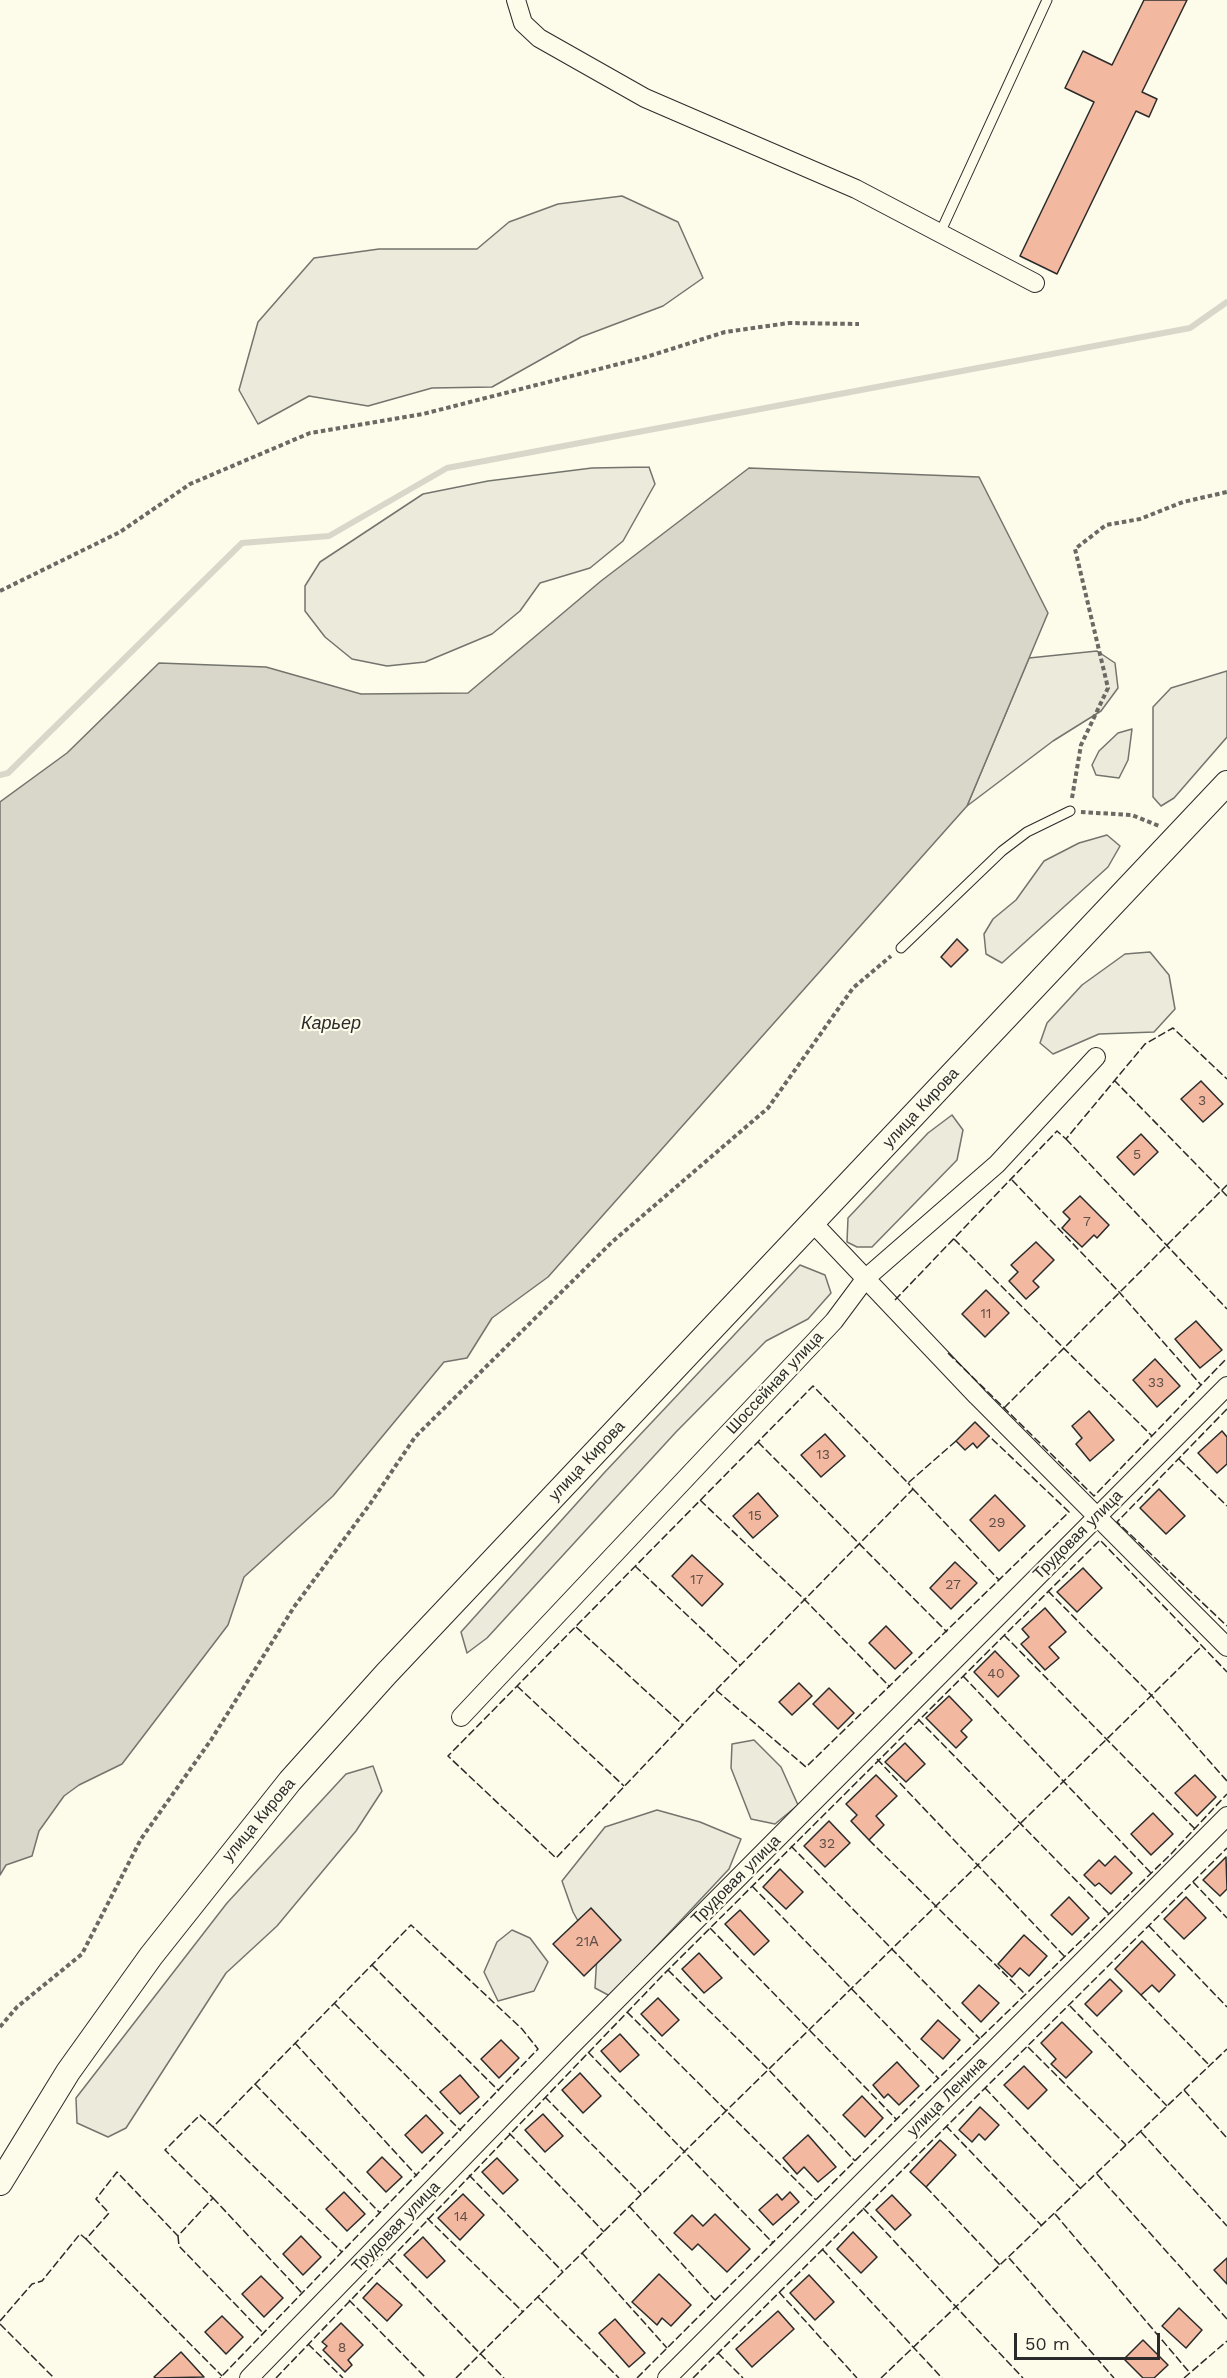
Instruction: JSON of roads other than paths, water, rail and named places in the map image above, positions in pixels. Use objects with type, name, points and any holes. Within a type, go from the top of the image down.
[{"type":"main road","name":"улица Кирова","points":[[0,2182],[68,2072],[151,1956],[290,1781],[386,1674],[1227,783]]},
{"type":"street","points":[[516,0],[523,22],[539,38],[645,98],[856,189],[1035,283]]},
{"type":"street","name":"Шоссейная улица","points":[[461,1717],[834,1321],[866,1278],[997,1164],[1096,1057]]},
{"type":"street","points":[[813,1222],[1095,1517],[1227,1647]]},
{"type":"street","name":"Трудовая улица","points":[[249,2378],[564,2053],[1227,1386]]},
{"type":"street","name":"улица Ленина","points":[[667,2378],[1227,1816]]},
{"type":"lane","points":[[940,233],[1047,0]]},
{"type":"lane","points":[[901,948],[1002,851],[1027,832],[1070,811]]},
{"type":"water","name":"Карьер","points":[[749,468],[979,477],[1048,613],[967,806],[548,1277],[492,1318],[467,1358],[444,1362],[333,1496],[244,1577],[228,1625],[122,1764],[79,1785],[64,1796],[39,1831],[32,1856],[6,1865],[0,1875],[0,802],[67,753],[159,663],[266,667],[361,694],[468,693],[601,581]]},
{"type":"waterway","points":[[0,775],[8,773],[242,543],[329,536],[447,468],[1190,328],[1227,302]]}]
